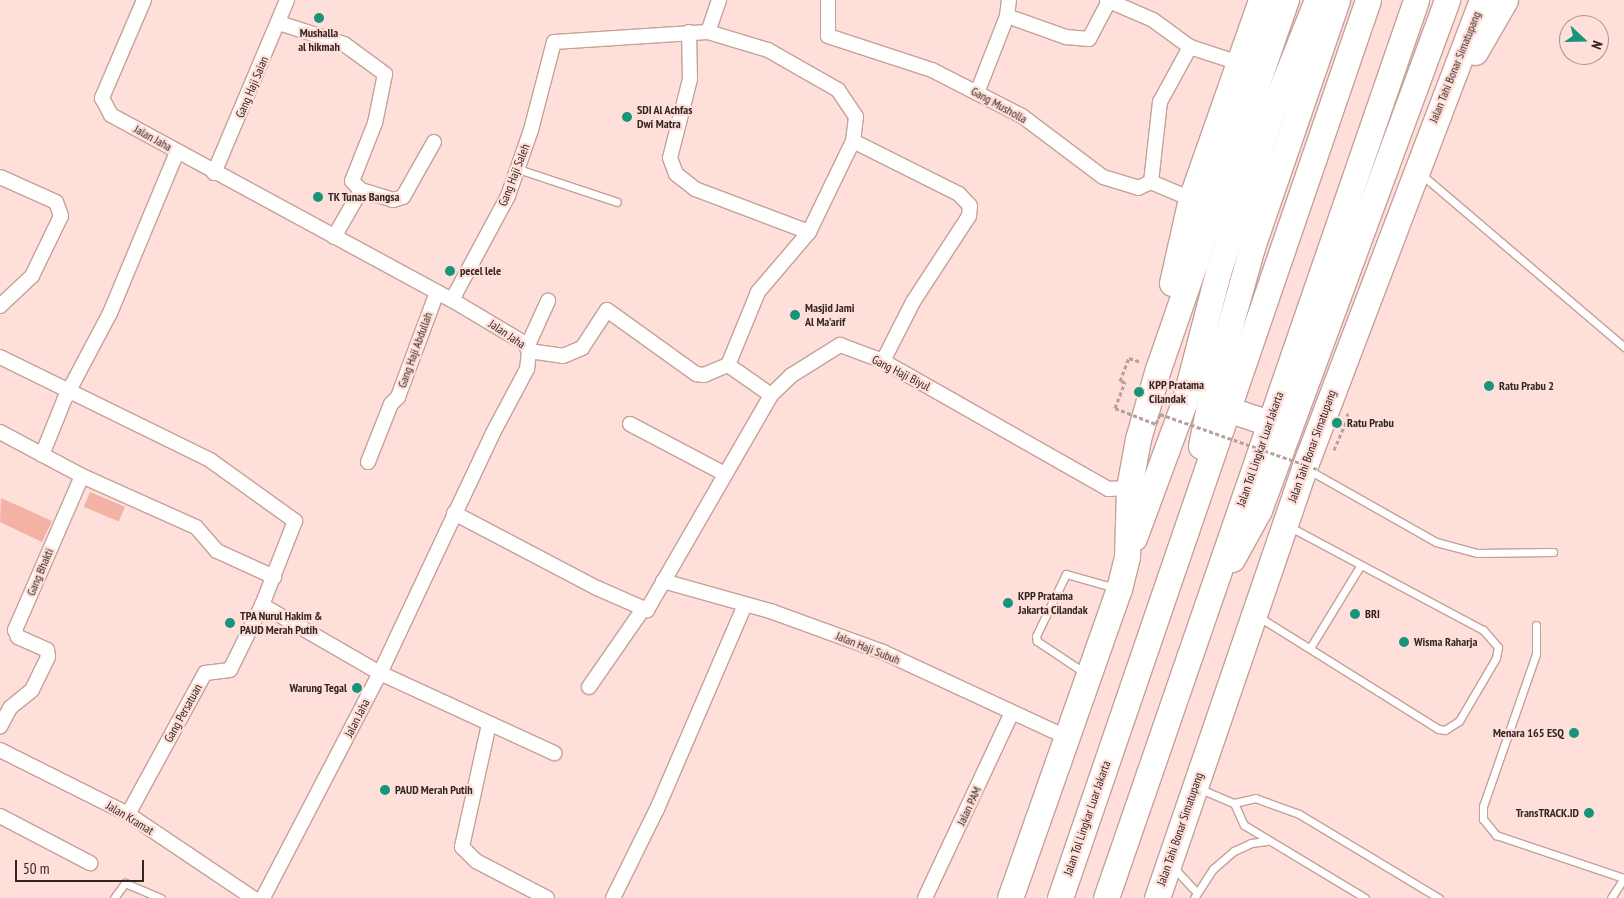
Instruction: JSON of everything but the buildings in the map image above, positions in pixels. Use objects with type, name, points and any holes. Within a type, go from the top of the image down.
[{"type":"highway","points":[[1160,362],[1172,287],[1191,199],[1261,0]]},
{"type":"highway","points":[[1127,556],[1130,488],[1138,438],[1160,362],[1286,0]]},
{"type":"highway","points":[[1010,898],[1119,589],[1127,556],[1184,403],[1219,269],[1272,112],[1317,0]]},
{"type":"highway","points":[[1189,520],[1213,386],[1232,315],[1337,0]]},
{"type":"highway","name":"Jalan Tol Lingkar Luar Jakarta","points":[[1060,898],[1368,0]]},
{"type":"highway","name":"Jalan Tol Lingkar Luar Jakarta","points":[[1106,898],[1219,564],[1416,0]]},
{"type":"highway","points":[[1219,564],[1227,563],[1237,554],[1259,510],[1447,0]]},
{"type":"highway","name":"Jalan Tahi Bonar Simatupang","points":[[1157,898],[1284,524],[1310,468],[1432,125],[1482,0]]},
{"type":"highway","points":[[1432,125],[1505,0]]},
{"type":"highway","points":[[1228,408],[1269,423]]},
{"type":"highway","points":[[1045,898],[1060,865],[1080,840]]},
{"type":"street","name":"Jalan Jaha","points":[[144,0],[102,98],[111,115],[214,173],[452,300],[528,349],[527,369],[454,513],[380,673],[263,898]]},
{"type":"street","name":"Gang Haji Saian","points":[[214,173],[280,23],[287,0]]},
{"type":"street","points":[[708,32],[719,0]]},
{"type":"street","name":"Gang Musholla","points":[[828,0],[828,36],[932,70],[1022,116],[1103,177],[1138,188],[1151,182],[1191,199]]},
{"type":"street","points":[[977,93],[1007,16],[1009,0]]},
{"type":"street","points":[[1007,16],[1066,37],[1089,39],[1108,0],[1153,20],[1190,47],[1239,63]]},
{"type":"street","points":[[280,23],[344,44],[385,74],[374,123],[352,181],[361,190],[393,200],[403,197],[434,142]]},
{"type":"street","points":[[548,301],[528,349],[563,356],[582,348],[608,310],[696,374],[704,376],[728,365],[758,292],[809,232],[853,141],[856,117],[838,90],[768,50],[708,32],[689,32],[690,79],[670,158],[676,174],[695,189],[809,232]]},
{"type":"street","name":"Gang Haji Saleh","points":[[452,300],[508,196],[518,169],[554,42],[689,32]]},
{"type":"street","points":[[1151,182],[1160,102],[1190,47]]},
{"type":"street","points":[[853,141],[959,194],[970,206],[969,216],[914,302],[883,361]]},
{"type":"street","points":[[42,455],[70,390],[110,313],[177,152]]},
{"type":"street","points":[[0,177],[56,202],[61,216],[32,276],[0,306]]},
{"type":"street","points":[[334,237],[361,190]]},
{"type":"street","name":"Gang Haji Abdullah","points":[[368,462],[391,404],[398,397],[437,292]]},
{"type":"street","name":"Gang Haji Biyul","points":[[771,396],[792,375],[840,345],[883,361],[1108,489],[1130,488]]},
{"type":"street","points":[[0,357],[70,390]]},
{"type":"street","points":[[454,513],[643,609],[650,608],[663,582],[771,396],[728,365]]},
{"type":"street","name":"Gang Persatuan","points":[[70,390],[210,460],[295,520],[262,605],[230,670],[205,673],[128,814]]},
{"type":"street","points":[[630,424],[725,474]]},
{"type":"street","points":[[0,432],[82,476],[196,527],[217,551],[274,577]]},
{"type":"street","name":"Gang Bhakti","points":[[0,728],[10,708],[32,690],[48,657],[47,650],[18,637],[15,630],[82,476]]},
{"type":"street","name":"Jalan Haji Subuh","points":[[663,582],[773,612],[882,652],[1011,714],[1066,737]]},
{"type":"street","points":[[262,605],[380,673],[554,753]]},
{"type":"street","points":[[613,898],[657,809],[745,605]]},
{"type":"street","points":[[588,687],[643,609]]},
{"type":"street","name":"Jalan PAM","points":[[925,898],[1011,714]]},
{"type":"street","points":[[489,724],[462,847],[476,861],[547,898]]},
{"type":"street","name":"Jalan Kramat","points":[[0,750],[128,814],[253,898]]},
{"type":"street","points":[[0,816],[90,863]]},
{"type":"lane","points":[[518,169],[617,202]]},
{"type":"lane","points":[[1416,169],[1624,347]]},
{"type":"lane","points":[[1310,468],[1442,544],[1477,553],[1553,552]]},
{"type":"lane","points":[[1254,615],[1438,729],[1446,730],[1459,721],[1496,658],[1498,647],[1494,639],[1483,630],[1284,524]]},
{"type":"lane","points":[[1310,648],[1360,566]]},
{"type":"lane","points":[[1088,675],[1037,641],[1036,636],[1066,574],[1119,589]]},
{"type":"lane","points":[[1536,625],[1536,654],[1483,806],[1482,819],[1496,835],[1624,878],[1612,898]]},
{"type":"lane","points":[[1195,787],[1234,803],[1255,798],[1300,814],[1439,898]]},
{"type":"lane","points":[[1234,803],[1244,825],[1267,841],[1365,898]]},
{"type":"lane","points":[[1169,863],[1195,895],[1213,869],[1234,851],[1251,843],[1267,841]]},
{"type":"lane","points":[[114,898],[125,883],[161,898]]},
{"type":"path","points":[[1129,358],[1120,381],[1125,382],[1115,408],[1156,424],[1160,414],[1310,468]]},
{"type":"shaded area","points":[[90,492],[125,507],[119,522],[84,507]]},
{"type":"shaded area","points":[[1,498],[52,521],[42,542],[0,522]]},
{"type":"place","name":"Mushalla al hikmah","points":[[319,18]]},
{"type":"place","name":"SDI Al Achfas Dwi Matra","points":[[627,117]]},
{"type":"place","name":"TK Tunas Bangsa","points":[[318,197]]},
{"type":"place","name":"pecel lele","points":[[450,271]]},
{"type":"place","name":"Masjid Jami Al Ma'arif","points":[[795,315]]},
{"type":"place","name":"Ratu Prabu 2","points":[[1489,386]]},
{"type":"place","name":"KPP Pratama Cilandak","points":[[1139,392]]},
{"type":"place","name":"Ratu Prabu","points":[[1337,423]]},
{"type":"place","name":"KPP Pratama Jakarta Cilandak","points":[[1008,603]]},
{"type":"place","name":"BRI","points":[[1355,614]]},
{"type":"place","name":"TPA Nurul Hakim & PAUD Merah Putih","points":[[230,623]]},
{"type":"place","name":"Wisma Raharja","points":[[1404,642]]},
{"type":"place","name":"Warung Tegal","points":[[357,688]]},
{"type":"place","name":"Menara 165 ESQ","points":[[1574,733]]},
{"type":"place","name":"PAUD Merah Putih","points":[[385,790]]},
{"type":"place","name":"TransTRACK.ID","points":[[1589,813]]}]
